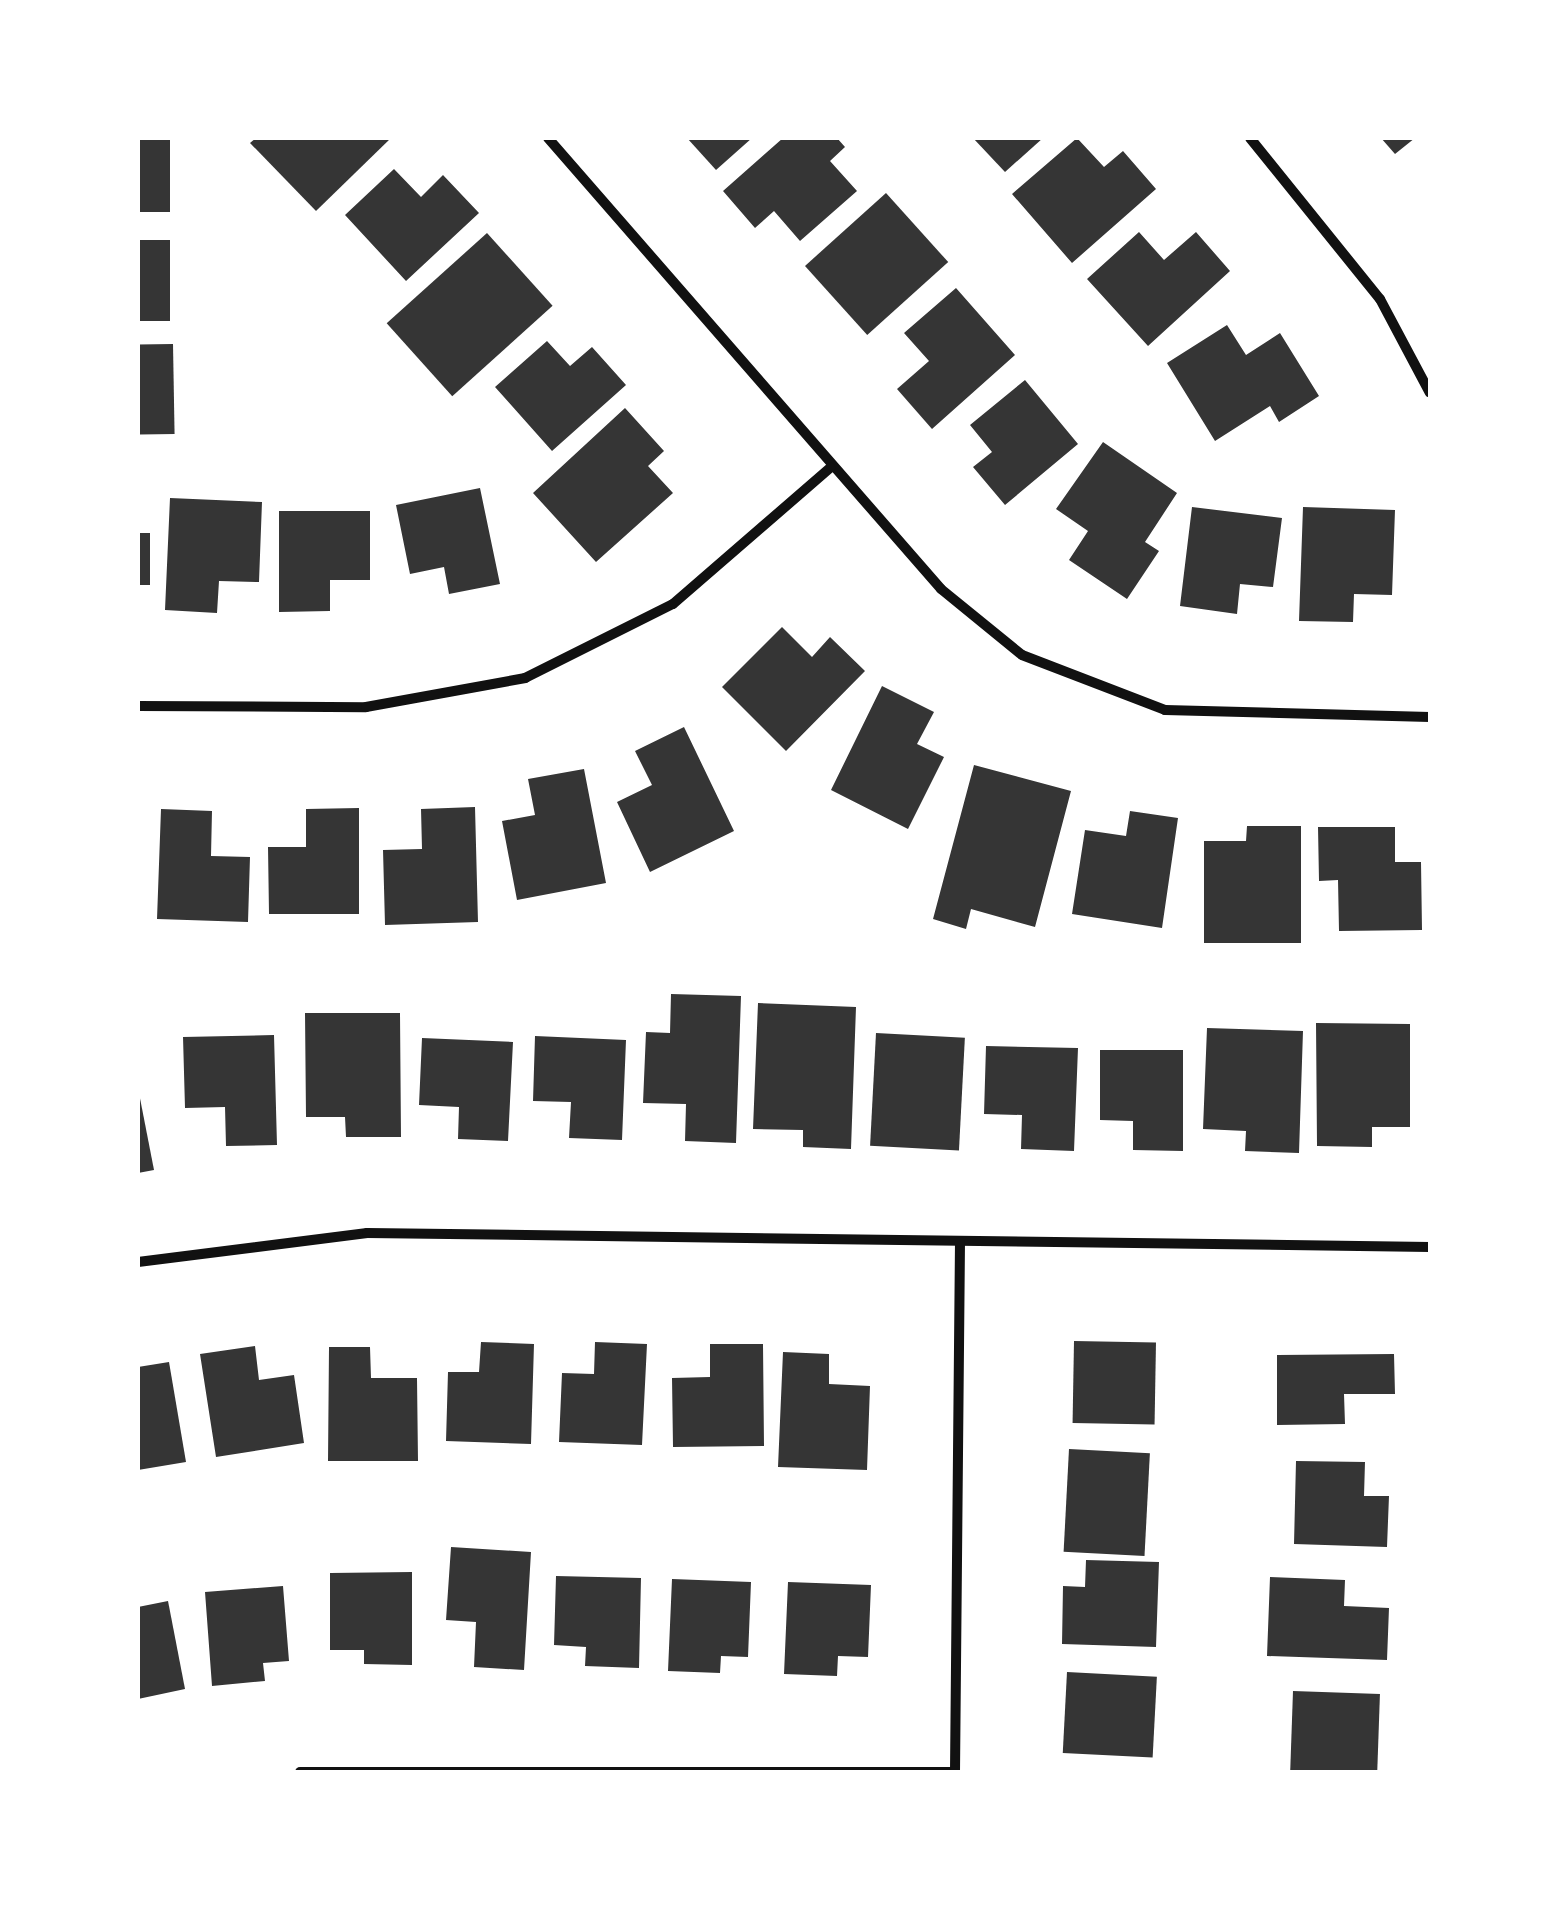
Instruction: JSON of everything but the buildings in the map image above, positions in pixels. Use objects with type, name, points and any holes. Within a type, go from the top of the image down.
[{"type":"street","points":[[548,138],[830,468],[965,614],[1071,680],[1165,710],[1430,717]]},
{"type":"street","points":[[1250,138],[1380,299],[1430,393]]},
{"type":"street","points":[[138,706],[366,707],[526,678],[673,604],[830,468]]},
{"type":"street","points":[[138,1262],[367,1233],[1430,1248]]},
{"type":"street","points":[[300,1772],[956,1772],[960,1242]]}]
